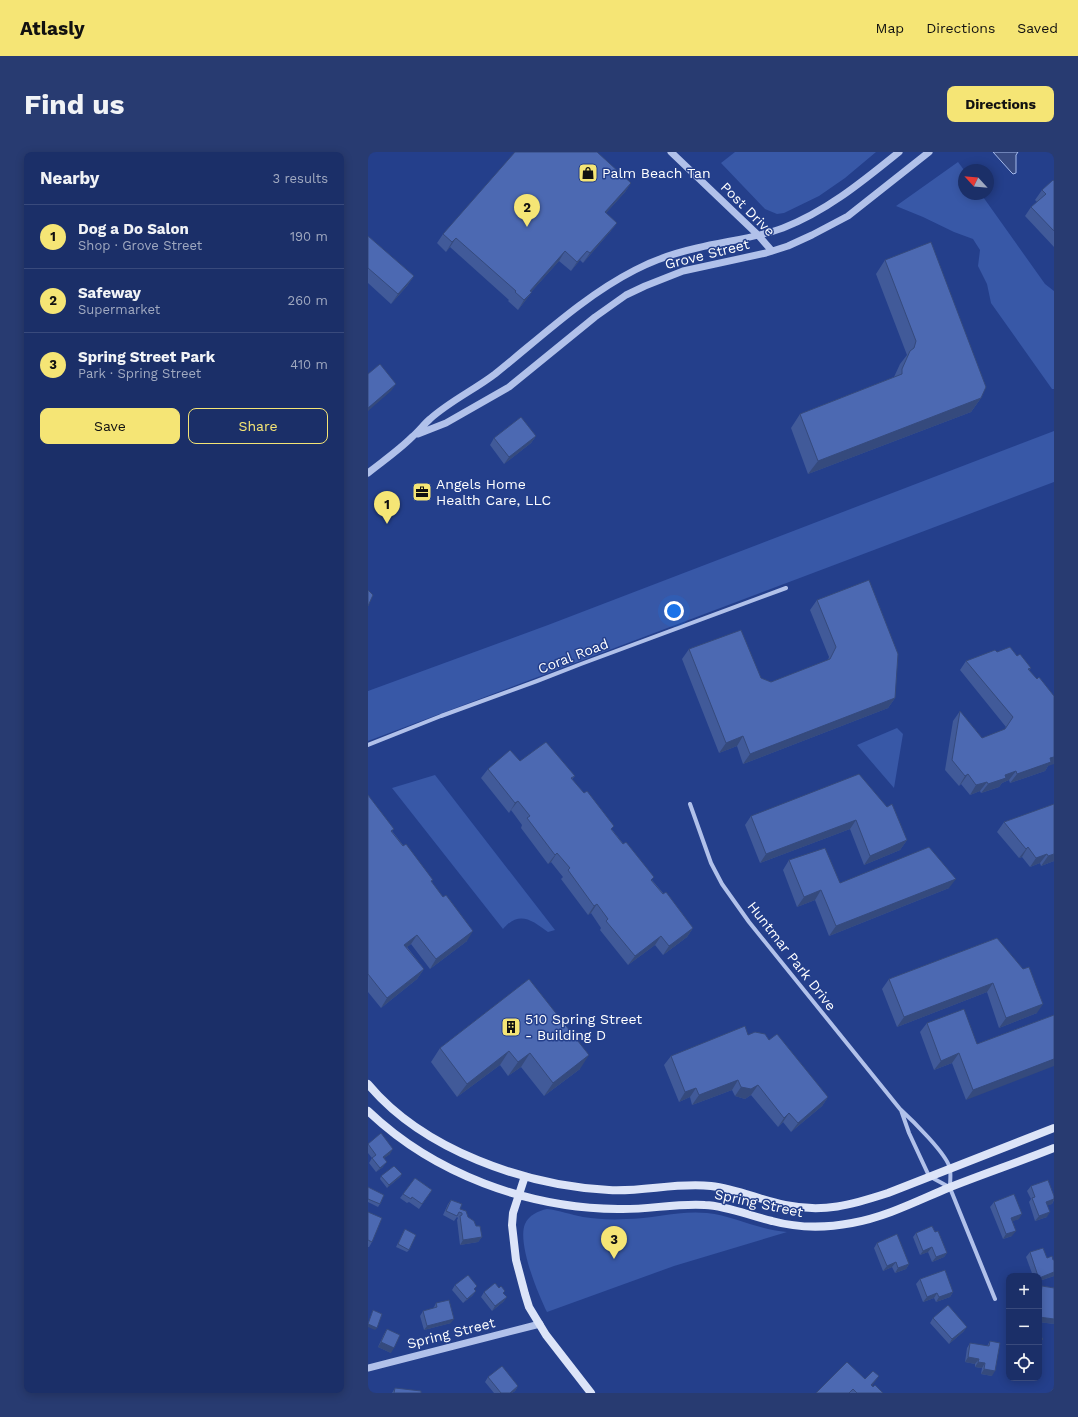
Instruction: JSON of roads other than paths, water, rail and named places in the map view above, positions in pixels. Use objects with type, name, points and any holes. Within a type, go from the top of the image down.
[{"type":"main road","name":"Spring Street","points":[[368,1084],[391,1108],[429,1135],[472,1158],[524,1176],[573,1186],[608,1190],[632,1190],[690,1185],[711,1186],[739,1191],[785,1205],[812,1208],[836,1208],[861,1202],[888,1193],[1054,1128]]},
{"type":"main road","name":"Spring Street","points":[[368,1111],[391,1131],[431,1157],[459,1172],[518,1196],[568,1205],[625,1209],[706,1204],[728,1208],[778,1222],[810,1226],[829,1226],[870,1219],[1054,1148]]},
{"type":"main road","points":[[524,1176],[513,1213],[512,1225],[516,1260],[529,1307],[546,1335],[591,1393]]},
{"type":"street","name":"Post Drive","points":[[671,152],[758,235],[772,251]]},
{"type":"street","name":"Grove Street","points":[[368,473],[412,437],[430,419],[494,375],[594,294],[612,282],[657,260],[678,253],[734,241],[783,228],[827,207],[900,152]]},
{"type":"street","name":"Grove Street","points":[[412,437],[446,423],[509,387],[610,306],[645,286],[683,271],[772,251],[812,235],[848,216],[929,152]]},
{"type":"street","name":"Coral Road","points":[[368,745],[440,716],[786,588]]},
{"type":"street","name":"Huntmar Park Drive","points":[[690,804],[711,863],[722,884],[749,922],[900,1109],[918,1125],[945,1158],[950,1168]]},
{"type":"street","name":"Huntmar Park Drive","points":[[900,1109],[929,1176]]},
{"type":"street","points":[[950,1168],[950,1188],[995,1298]]},
{"type":"street","points":[[929,1176],[950,1188]]},
{"type":"street","name":"Spring Street","points":[[368,1368],[540,1324]]},
{"type":"place","name":"Palm Beach Tan","points":[[588,173]]},
{"type":"place","name":"Safeway","points":[[527,227]]},
{"type":"place","name":"Angels Home Health Care, LLC","points":[[422,492]]},
{"type":"place","name":"Dog a Do Salon","points":[[387,524]]},
{"type":"place","name":"510 Spring Street - Building D","points":[[511,1027]]},
{"type":"place","name":"Spring Street Park","points":[[614,1259]]}]
